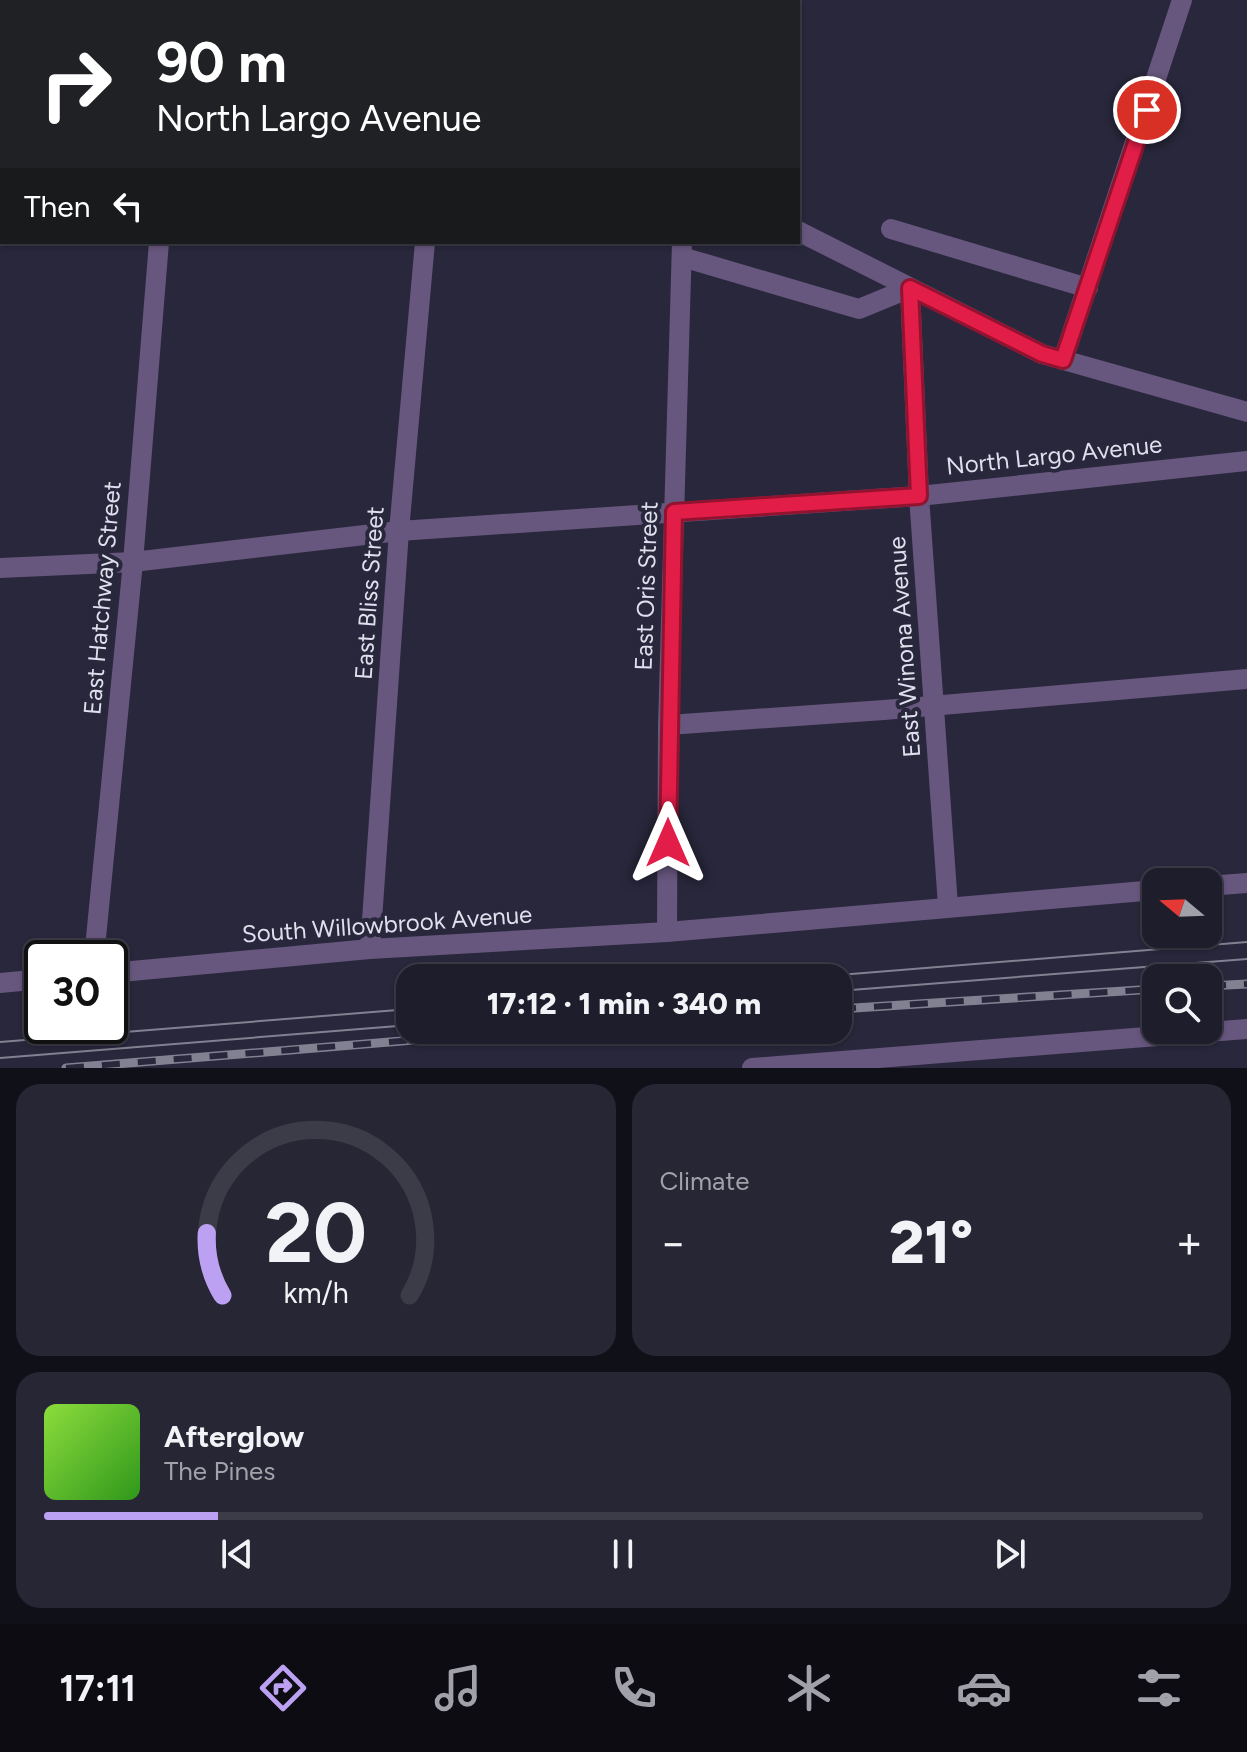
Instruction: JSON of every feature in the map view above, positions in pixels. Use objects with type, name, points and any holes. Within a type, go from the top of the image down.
[{"type":"street","points":[[1063,360],[1182,0]]},
{"type":"street","points":[[891,229],[1088,288]]},
{"type":"street","points":[[800,232],[1042,354],[1247,412]]},
{"type":"street","name":"East Hatchway Street","points":[[96,940],[133,562],[159,244]]},
{"type":"street","name":"East Bliss Street","points":[[370,949],[399,531],[425,244]]},
{"type":"street","points":[[682,250],[859,309],[910,288]]},
{"type":"street","name":"East Oris Street","points":[[667,932],[668,725],[682,250]]},
{"type":"street","name":"East Winona Avenue","points":[[910,288],[919,496],[948,906]]},
{"type":"street","name":"North Largo Avenue","points":[[0,568],[133,562],[399,531],[919,496],[1247,461]]},
{"type":"street","points":[[668,725],[1247,679]]},
{"type":"street","points":[[1222,885],[1247,883]]},
{"type":"street","name":"South Willowbrook Avenue","points":[[128,971],[370,949],[667,932],[1142,891]]},
{"type":"street","points":[[0,983],[24,981]]},
{"type":"street","points":[[752,1068],[963,1061],[1247,1029]]},
{"type":"tram line","points":[[852,974],[1247,942]]},
{"type":"tram line","points":[[852,990],[1247,959]]},
{"type":"tram line","points":[[0,1042],[396,1010]]},
{"type":"tram line","points":[[0,1058],[396,1026]]},
{"type":"railway","points":[[1222,985],[1247,984]]},
{"type":"railway","points":[[852,1008],[1142,990]]},
{"type":"railway","points":[[66,1068],[396,1041]]},
{"type":"route","points":[[668,843],[674,512],[919,496],[910,288],[1042,354],[1063,360],[1147,110]]}]
